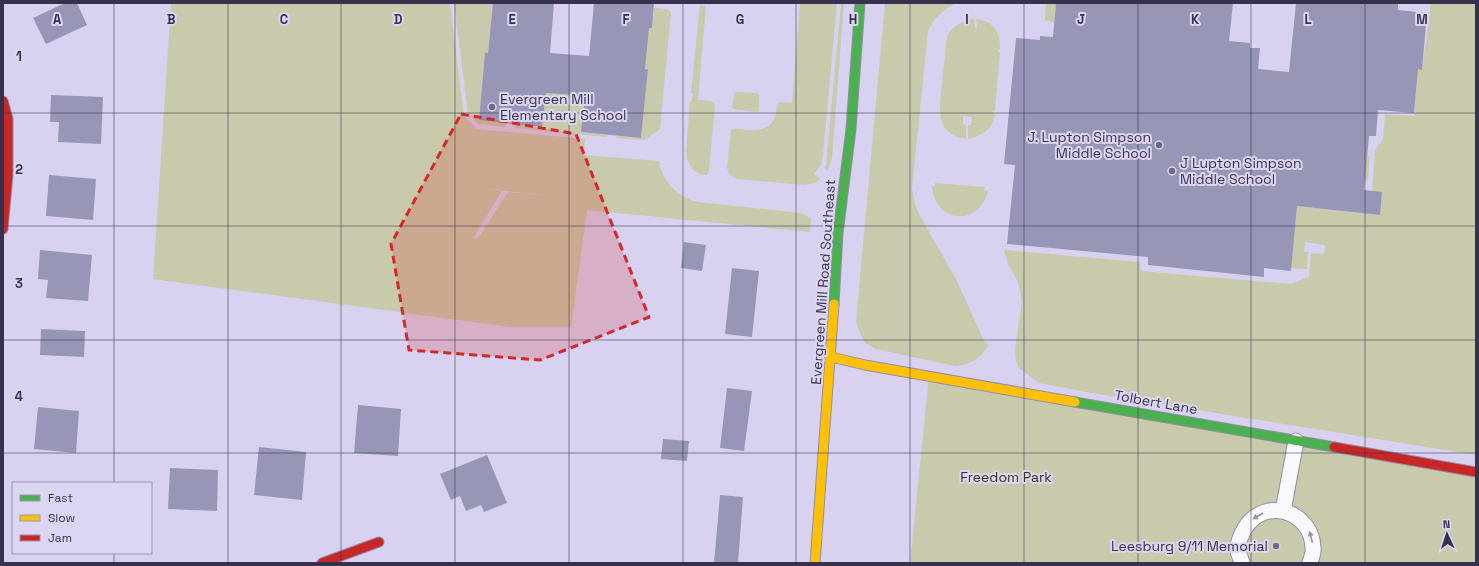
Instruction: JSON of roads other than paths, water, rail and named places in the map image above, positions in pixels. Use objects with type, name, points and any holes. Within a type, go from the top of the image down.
[{"type":"street","name":"Evergreen Mill Road Southeast","points":[[815,563],[831,357],[838,233],[851,129],[860,3]]},
{"type":"street","points":[[3,101],[8,119],[8,175],[3,229]]},
{"type":"street","name":"Tolbert Lane","points":[[831,357],[865,365],[1476,472]]},
{"type":"street","points":[[1283,511],[1296,441]]},
{"type":"street","points":[[1242,563],[1238,551],[1240,536],[1249,521],[1262,513],[1275,510],[1295,515],[1309,530],[1314,548],[1310,563]]},
{"type":"street","points":[[322,563],[379,542]]},
{"type":"place","name":"Evergreen Mill Elementary School","points":[[492,107]]},
{"type":"place","name":"J. Lupton Simpson Middle School","points":[[1159,145]]},
{"type":"place","name":"J Lupton Simpson Middle School","points":[[1172,171]]},
{"type":"place","name":"Leesburg 9/11 Memorial","points":[[1276,546]]},
{"type":"park label","name":"Freedom Park","points":[[1006,477]]}]
